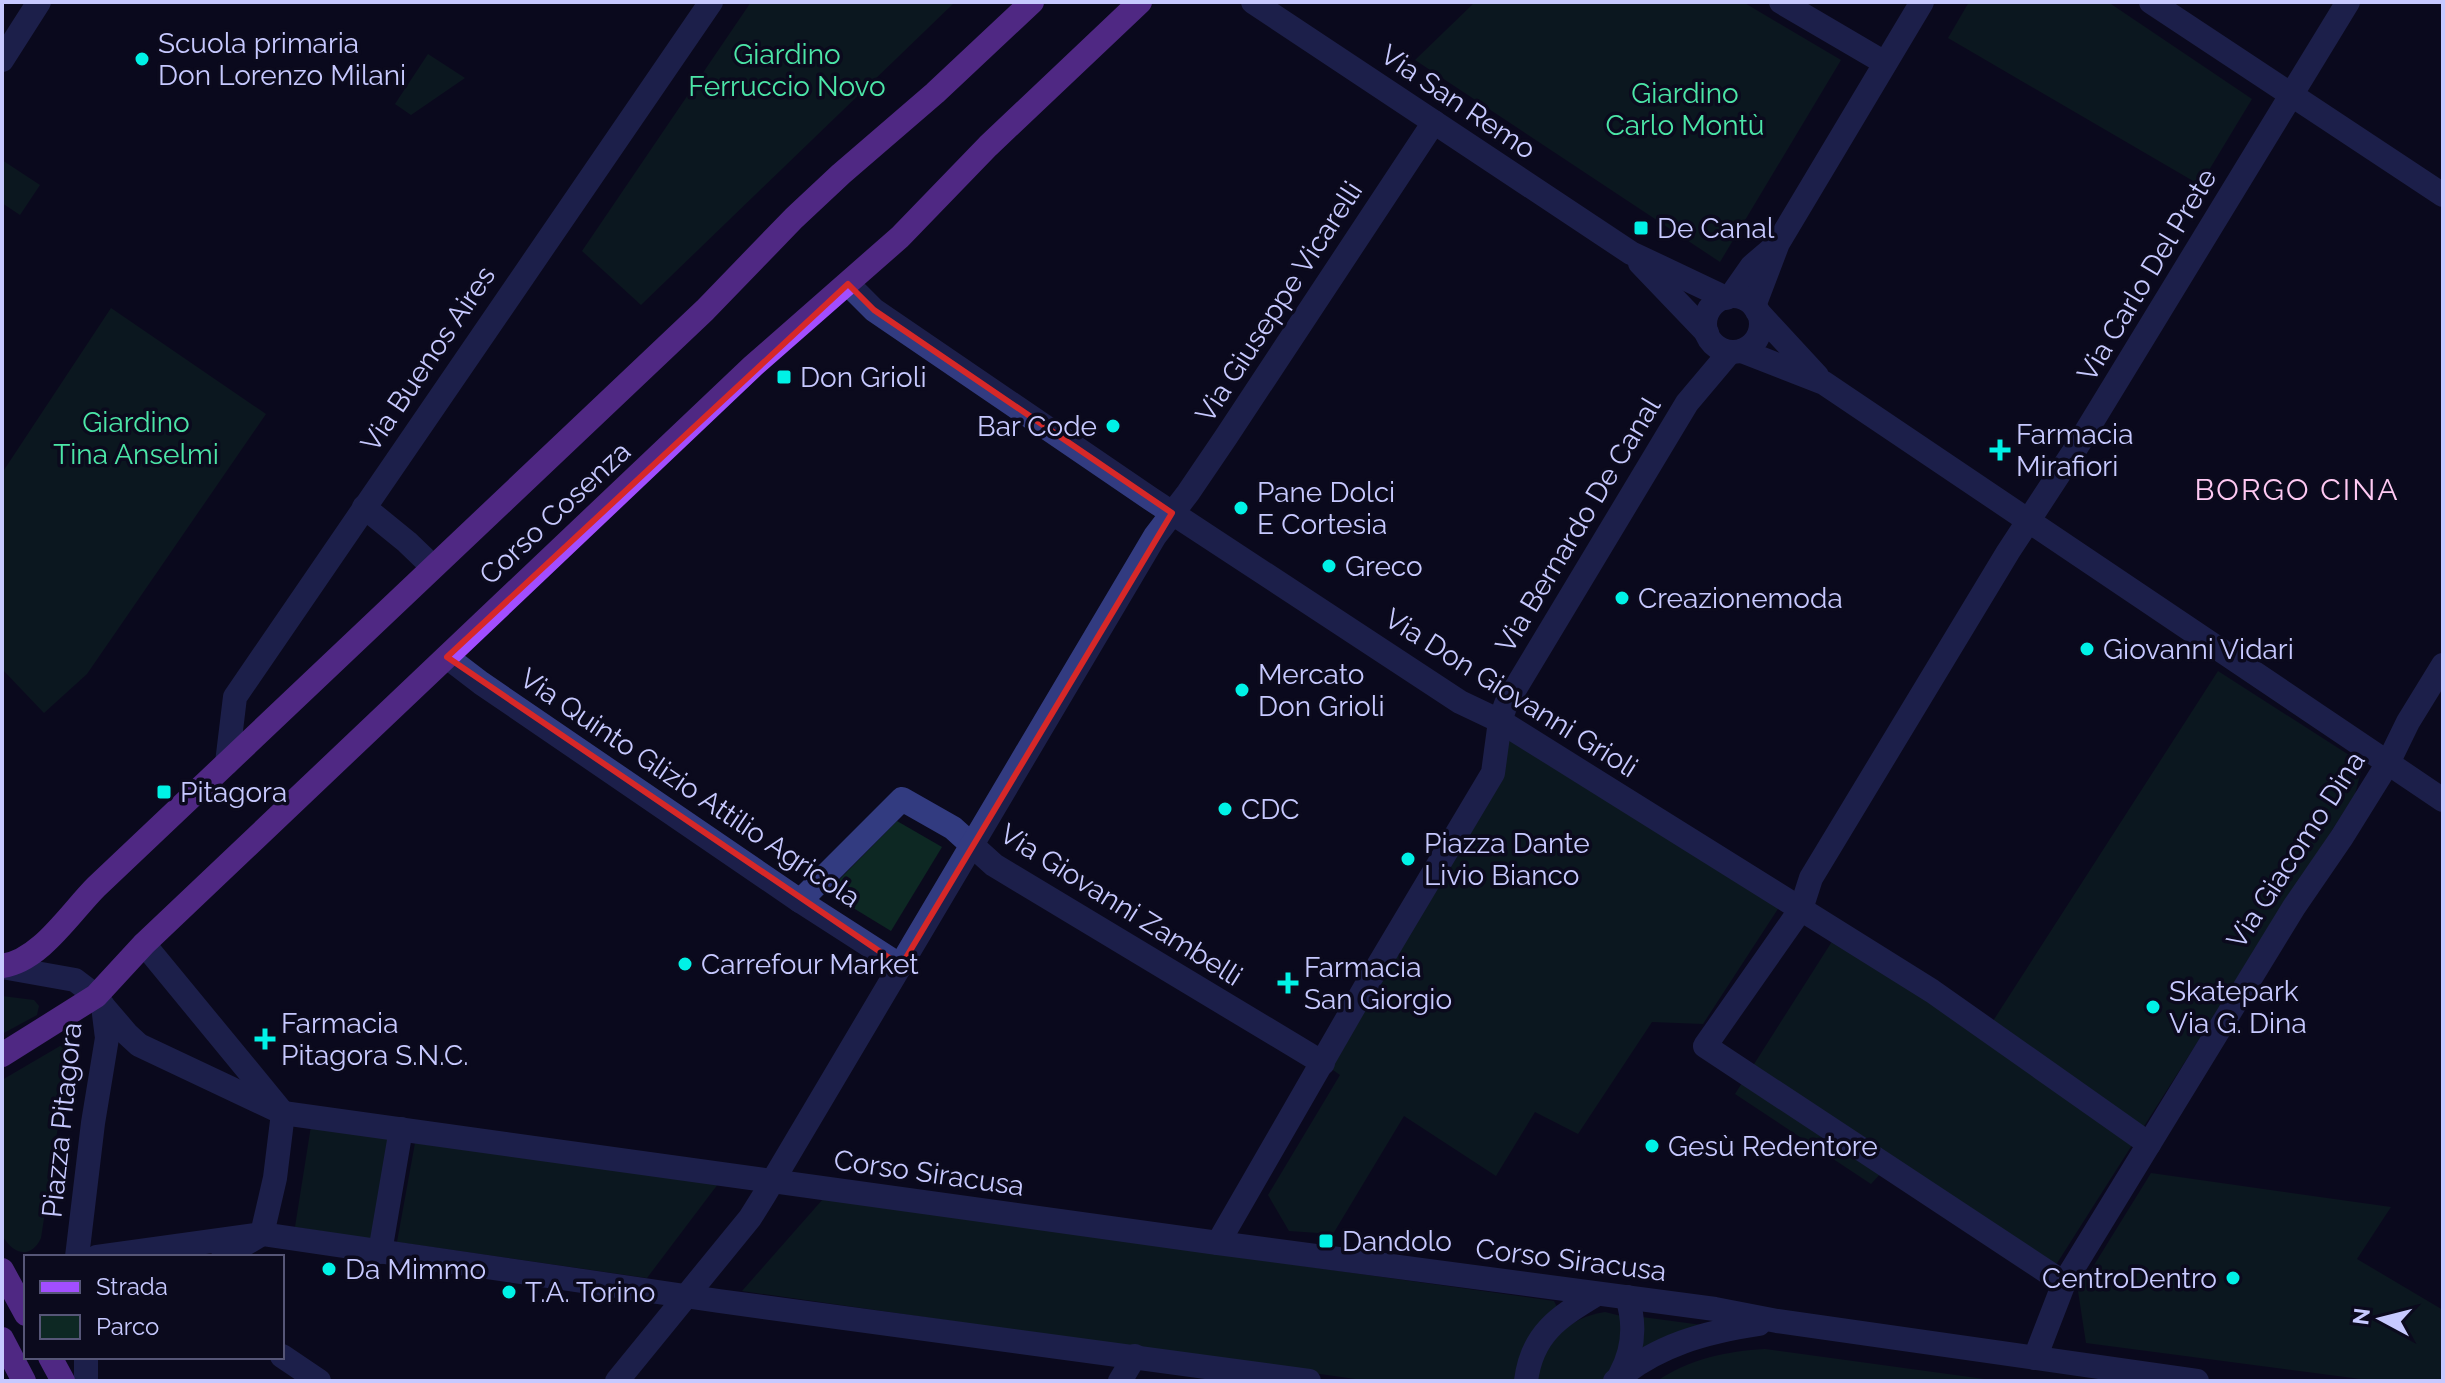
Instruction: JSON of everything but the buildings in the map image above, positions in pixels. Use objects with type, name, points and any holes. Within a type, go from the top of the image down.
[{"type":"main road","name":"Corso Cosenza","points":[[2,966],[14,965],[35,952],[89,893],[705,310],[794,218],[1032,2]]},
{"type":"main road","name":"Corso Cosenza","points":[[2,1055],[100,1001],[144,944],[753,366],[900,237],[988,146],[1140,2]]},
{"type":"main road","points":[[11,1283],[24,1310]]},
{"type":"main road","points":[[2,1339],[24,1381]]},
{"type":"main road","points":[[51,1359],[63,1381]]},
{"type":"street","points":[[2,60],[39,2]]},
{"type":"street","name":"Via Buenos Aires","points":[[227,763],[235,697],[711,2]]},
{"type":"street","name":"Via San Remo","points":[[1253,2],[1631,253],[1742,303],[1824,383],[2443,800]]},
{"type":"street","points":[[1781,2],[1885,63]]},
{"type":"street","points":[[1742,303],[1752,266],[1778,243],[1922,2]]},
{"type":"street","points":[[2151,2],[2443,195]]},
{"type":"street","name":"Via Carlo Del Prete","points":[[2064,1283],[1705,1046],[1801,909],[1811,878],[2348,2]]},
{"type":"street","name":"Via Giuseppe Vicarelli","points":[[617,1381],[750,1218],[1147,549],[1226,437],[1434,122]]},
{"type":"street","name":"Via San Remo","points":[[1631,253],[1722,344],[1824,383]]},
{"type":"street","name":"Via Don Giovanni Grioli","points":[[848,284],[874,310],[1172,513],[1460,702],[1500,721],[1937,994],[2149,1144]]},
{"type":"street","points":[[1716,303],[1742,303],[1761,325],[1759,334],[1755,342],[1722,344],[1706,318],[1716,303]]},
{"type":"street","name":"Via Bernardo De Canal","points":[[1218,1243],[1493,773],[1500,721],[1506,704],[1722,344]]},
{"type":"street","name":"Corso Cosenza","points":[[364,507],[433,567]]},
{"type":"street","name":"Via Quinto Glizio Attilio Agricola","points":[[447,657],[800,901],[901,966]]},
{"type":"street","name":"Via Giacomo Dina","points":[[2035,1358],[2064,1283],[2294,907],[2388,763],[2408,722],[2443,665]]},
{"type":"street","name":"Via Giovanni Zambelli","points":[[800,901],[902,799],[953,828],[994,865],[1323,1063]]},
{"type":"street","points":[[144,944],[283,1113],[275,1178],[262,1234],[226,1255]]},
{"type":"street","name":"Piazza Pitagora","points":[[2,966],[75,980],[100,1001],[107,1038],[77,1255]]},
{"type":"street","name":"Corso Siracusa","points":[[100,1001],[139,1045],[283,1113],[1715,1309],[1777,1321],[2197,1381]]},
{"type":"street","points":[[380,1252],[401,1129]]},
{"type":"street","points":[[124,1255],[262,1234],[686,1296],[1309,1381]]},
{"type":"street","points":[[1526,1381],[1537,1343],[1549,1326],[1597,1294]]},
{"type":"street","points":[[1616,1380],[1628,1359],[1632,1341],[1632,1314],[1627,1297]]},
{"type":"street","name":"Corso Siracusa","points":[[1616,1380],[1675,1343],[1708,1332],[1777,1321]]},
{"type":"street","points":[[1120,1381],[1135,1356]]},
{"type":"street","points":[[284,1357],[319,1381]]},
{"type":"highlighted area","points":[[848,284],[874,310],[1172,513],[901,966],[447,657]]},
{"type":"green space","name":"Giardino Ferruccio Novo","points":[[751,2],[955,2],[641,305],[582,251]]},
{"type":"green space","name":"Giardino Carlo Montù","points":[[1475,2],[1743,2],[1841,60],[1720,262],[1415,60]]},
{"type":"green space","points":[[1969,2],[2108,2],[2252,99],[2200,185],[1948,38]]},
{"type":"green space","points":[[428,54],[465,78],[411,115],[395,104]]},
{"type":"green space","points":[[2,160],[40,185],[20,215],[2,203]]},
{"type":"green space","name":"Giardino Tina Anselmi","points":[[111,308],[266,414],[87,674],[44,713],[2,669],[2,473]]},
{"type":"green space","points":[[2218,671],[2363,764],[2355,794],[2047,1279],[1882,1172],[1871,1184],[1735,1094],[1838,932],[1993,1021]]},
{"type":"green space","points":[[1500,721],[1785,898],[1703,1024],[1652,1022],[1578,1134],[1535,1112],[1496,1176],[1404,1116],[1333,1234],[1289,1231],[1268,1195],[1340,1075],[1323,1063],[1493,773]]},
{"type":"green space","points":[[897,821],[942,847],[891,931],[827,892]]},
{"type":"green space","points":[[2,996],[34,1000],[39,1006],[37,1015],[2,1034]]},
{"type":"green space","points":[[60,1046],[67,1047],[69,1054],[41,1238],[32,1250],[21,1252],[2,1235],[2,1080]]},
{"type":"green space","points":[[311,1126],[388,1138],[372,1239],[295,1227]]},
{"type":"green space","points":[[415,1143],[718,1184],[647,1278],[397,1242]]},
{"type":"green space","points":[[2151,1173],[2391,1207],[2357,1259],[2443,1310],[2443,1381],[2376,1381],[2086,1343],[2078,1291]]},
{"type":"green space","points":[[823,1199],[1554,1301],[1558,1309],[1520,1381],[1369,1381],[742,1291]]},
{"type":"green space","points":[[1605,1312],[1621,1316],[1624,1341],[1605,1381],[1536,1381],[1544,1355],[1559,1334],[1579,1320]]},
{"type":"green space","points":[[1642,1317],[1702,1325],[1641,1352]]},
{"type":"green space","points":[[1765,1349],[1999,1381],[1657,1381],[1682,1367],[1709,1358]]},
{"type":"place","name":"Scuola primaria Don Lorenzo Milani","points":[[142,59]]},
{"type":"place","name":"De Canal","points":[[1641,228]]},
{"type":"place","name":"Don Grioli","points":[[784,377]]},
{"type":"place","name":"Bar Code","points":[[1113,426]]},
{"type":"place","name":"Farmacia Mirafiori","points":[[2000,450]]},
{"type":"place","name":"Pane Dolci E Cortesia","points":[[1241,508]]},
{"type":"place","name":"Greco","points":[[1329,566]]},
{"type":"place","name":"Creazionemoda","points":[[1622,598]]},
{"type":"place","name":"Giovanni Vidari","points":[[2087,649]]},
{"type":"place","name":"Mercato Don Grioli","points":[[1242,690]]},
{"type":"place","name":"Pitagora","points":[[164,792]]},
{"type":"place","name":"CDC","points":[[1225,809]]},
{"type":"place","name":"Piazza Dante Livio Bianco","points":[[1408,859]]},
{"type":"place","name":"Carrefour Market","points":[[685,964]]},
{"type":"place","name":"Farmacia San Giorgio","points":[[1288,983]]},
{"type":"place","name":"Skatepark Via G. Dina","points":[[2153,1007]]},
{"type":"place","name":"Farmacia Pitagora S.N.C.","points":[[265,1039]]},
{"type":"place","name":"Gesù Redentore","points":[[1652,1146]]},
{"type":"place","name":"Dandolo","points":[[1326,1241]]},
{"type":"place","name":"Da Mimmo","points":[[329,1269]]},
{"type":"place","name":"CentroDentro","points":[[2233,1278]]},
{"type":"place","name":"T.A. Torino","points":[[509,1292]]},
{"type":"district","name":"BORGO CINA","points":[[2297,489]]}]
